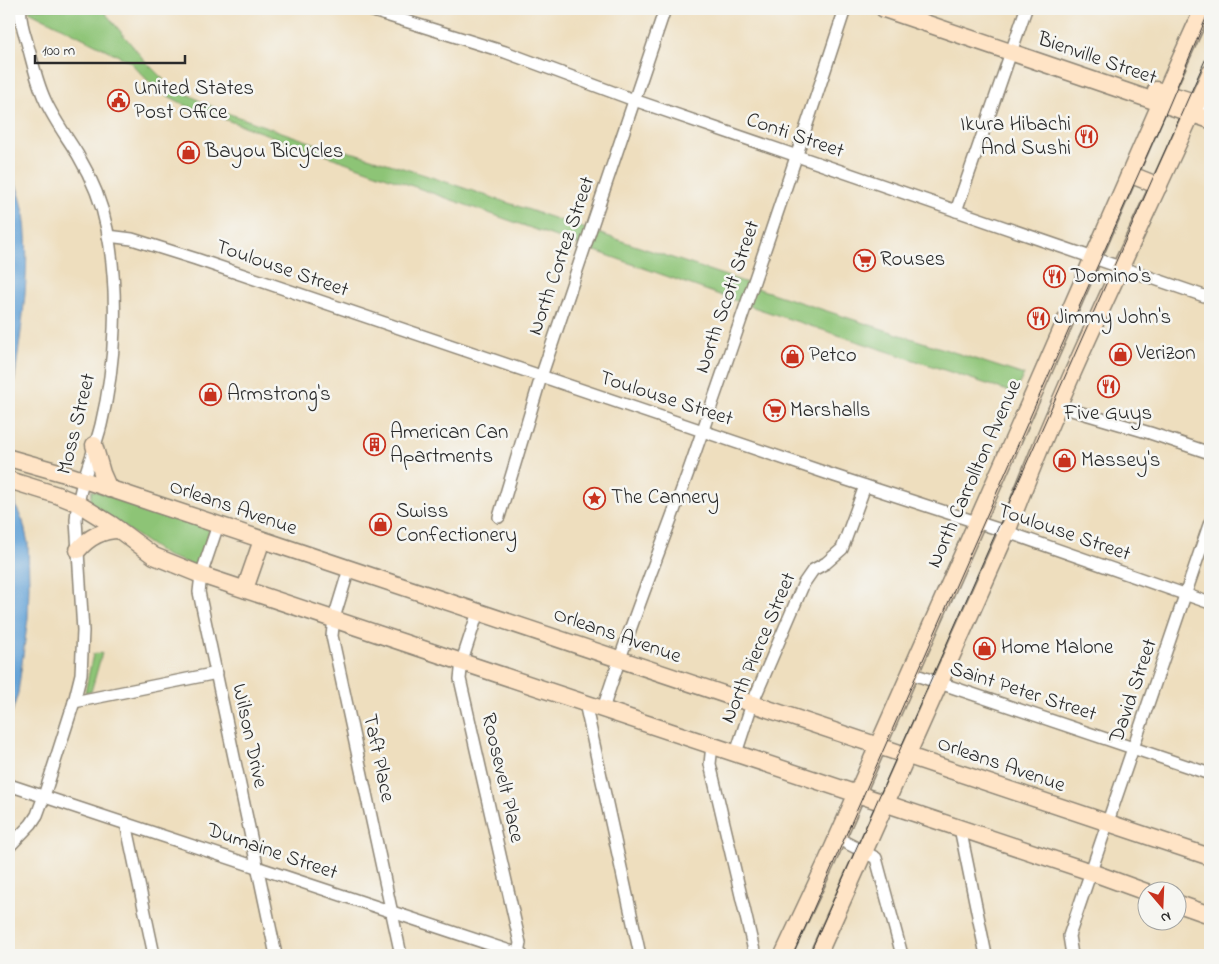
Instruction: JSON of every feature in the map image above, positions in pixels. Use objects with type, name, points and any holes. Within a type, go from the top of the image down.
[{"type":"street","name":"Conti Street","points":[[367,9],[505,52],[634,100],[1210,298]]},
{"type":"street","name":"North Cortez Street","points":[[499,517],[541,377],[665,9]]},
{"type":"street","name":"North Scott Street","points":[[603,709],[619,658],[654,568],[702,430],[845,9]]},
{"type":"street","name":"Bienville Street","points":[[884,9],[1013,47],[1162,98],[1200,108],[1210,120]]},
{"type":"street","name":"Bienville Street","points":[[917,9],[1013,47]]},
{"type":"street","points":[[956,211],[1026,9]]},
{"type":"street","name":"Moss Street","points":[[9,847],[31,824],[44,796],[81,674],[83,632],[77,503],[101,425],[109,385],[114,342],[114,300],[108,236],[104,216],[87,172],[61,131],[44,99],[33,68],[17,10]]},
{"type":"street","name":"North Carrollton Avenue","points":[[783,955],[837,838],[1033,396],[1162,98],[1205,11]]},
{"type":"street","points":[[818,955],[1007,532],[1027,478],[1058,406],[1159,186],[1200,108],[1210,73]]},
{"type":"street","points":[[1129,174],[1159,186]]},
{"type":"street","name":"Toulouse Street","points":[[108,236],[132,239],[196,260],[865,486],[1007,532],[1210,603]]},
{"type":"street","points":[[1033,396],[1058,406],[1210,453]]},
{"type":"street","points":[[94,445],[109,489]]},
{"type":"street","name":"Orleans Avenue","points":[[13,460],[83,480],[1210,857]]},
{"type":"street","points":[[12,481],[77,503],[119,530],[154,556],[201,575],[1136,888]]},
{"type":"street","name":"North Pierce Street","points":[[736,753],[752,704],[804,583],[813,570],[826,563],[842,550],[865,486]]},
{"type":"street","name":"David Street","points":[[1073,955],[1069,936],[1210,522]]},
{"type":"street","name":"Wilson Drive","points":[[218,525],[201,575],[199,592],[276,955]]},
{"type":"street","points":[[78,550],[92,537],[104,532],[119,530]]},
{"type":"street","points":[[245,589],[262,540]]},
{"type":"street","name":"Taft Place","points":[[349,569],[334,618],[332,636],[402,955]]},
{"type":"street","name":"Roosevelt Place","points":[[478,612],[462,661],[460,679],[520,943],[520,955]]},
{"type":"street","points":[[74,702],[216,672]]},
{"type":"street","name":"Saint Peter Street","points":[[910,674],[1210,774]]},
{"type":"street","points":[[585,703],[640,955]]},
{"type":"street","points":[[712,745],[710,764],[755,955]]},
{"type":"street","name":"Dumaine Street","points":[[9,785],[520,955]]},
{"type":"street","points":[[126,823],[154,955]]},
{"type":"street","points":[[960,828],[986,955]]},
{"type":"street","points":[[837,838],[876,858],[902,955]]},
{"type":"street","points":[[1186,907],[1210,915]]},
{"type":"green space","points":[[30,9],[102,9],[145,61],[167,83],[204,103],[230,114],[313,143],[358,154],[425,175],[747,283],[747,285],[1024,375],[1014,393],[759,309],[187,106],[157,90],[129,61],[29,11]]},
{"type":"green space","points":[[92,490],[208,528],[209,532],[199,563],[194,565],[167,556],[90,504]]},
{"type":"green space","points":[[102,653],[91,692],[85,692],[93,654]]},
{"type":"water","points":[[9,165],[20,195],[24,213],[26,269],[25,297],[9,438]]},
{"type":"water","points":[[9,448],[15,482],[16,507],[23,521],[28,543],[29,586],[28,618],[18,693],[9,723]]},
{"type":"tram line","points":[[793,955],[1210,9]]},
{"type":"tram line","points":[[809,955],[1210,49]]},
{"type":"place","name":"United States Post Office","points":[[118,101]]},
{"type":"place","name":"Ikura Hibachi And Sushi","points":[[1087,137]]},
{"type":"place","name":"Bayou Bicycles","points":[[189,152]]},
{"type":"place","name":"Rouses","points":[[864,260]]},
{"type":"place","name":"Domino's","points":[[1055,277]]},
{"type":"place","name":"Jimmy John's","points":[[1038,318]]},
{"type":"place","name":"Verizon","points":[[1120,354]]},
{"type":"place","name":"Petco","points":[[793,356]]},
{"type":"place","name":"Five Guys","points":[[1108,387]]},
{"type":"place","name":"Armstrong's","points":[[211,395]]},
{"type":"place","name":"Marshalls","points":[[774,411]]},
{"type":"place","name":"American Can Apartments","points":[[374,445]]},
{"type":"place","name":"Massey's","points":[[1065,461]]},
{"type":"place","name":"The Cannery","points":[[595,498]]},
{"type":"place","name":"Swiss Confectionery","points":[[380,524]]},
{"type":"place","name":"Home Malone","points":[[985,648]]}]
